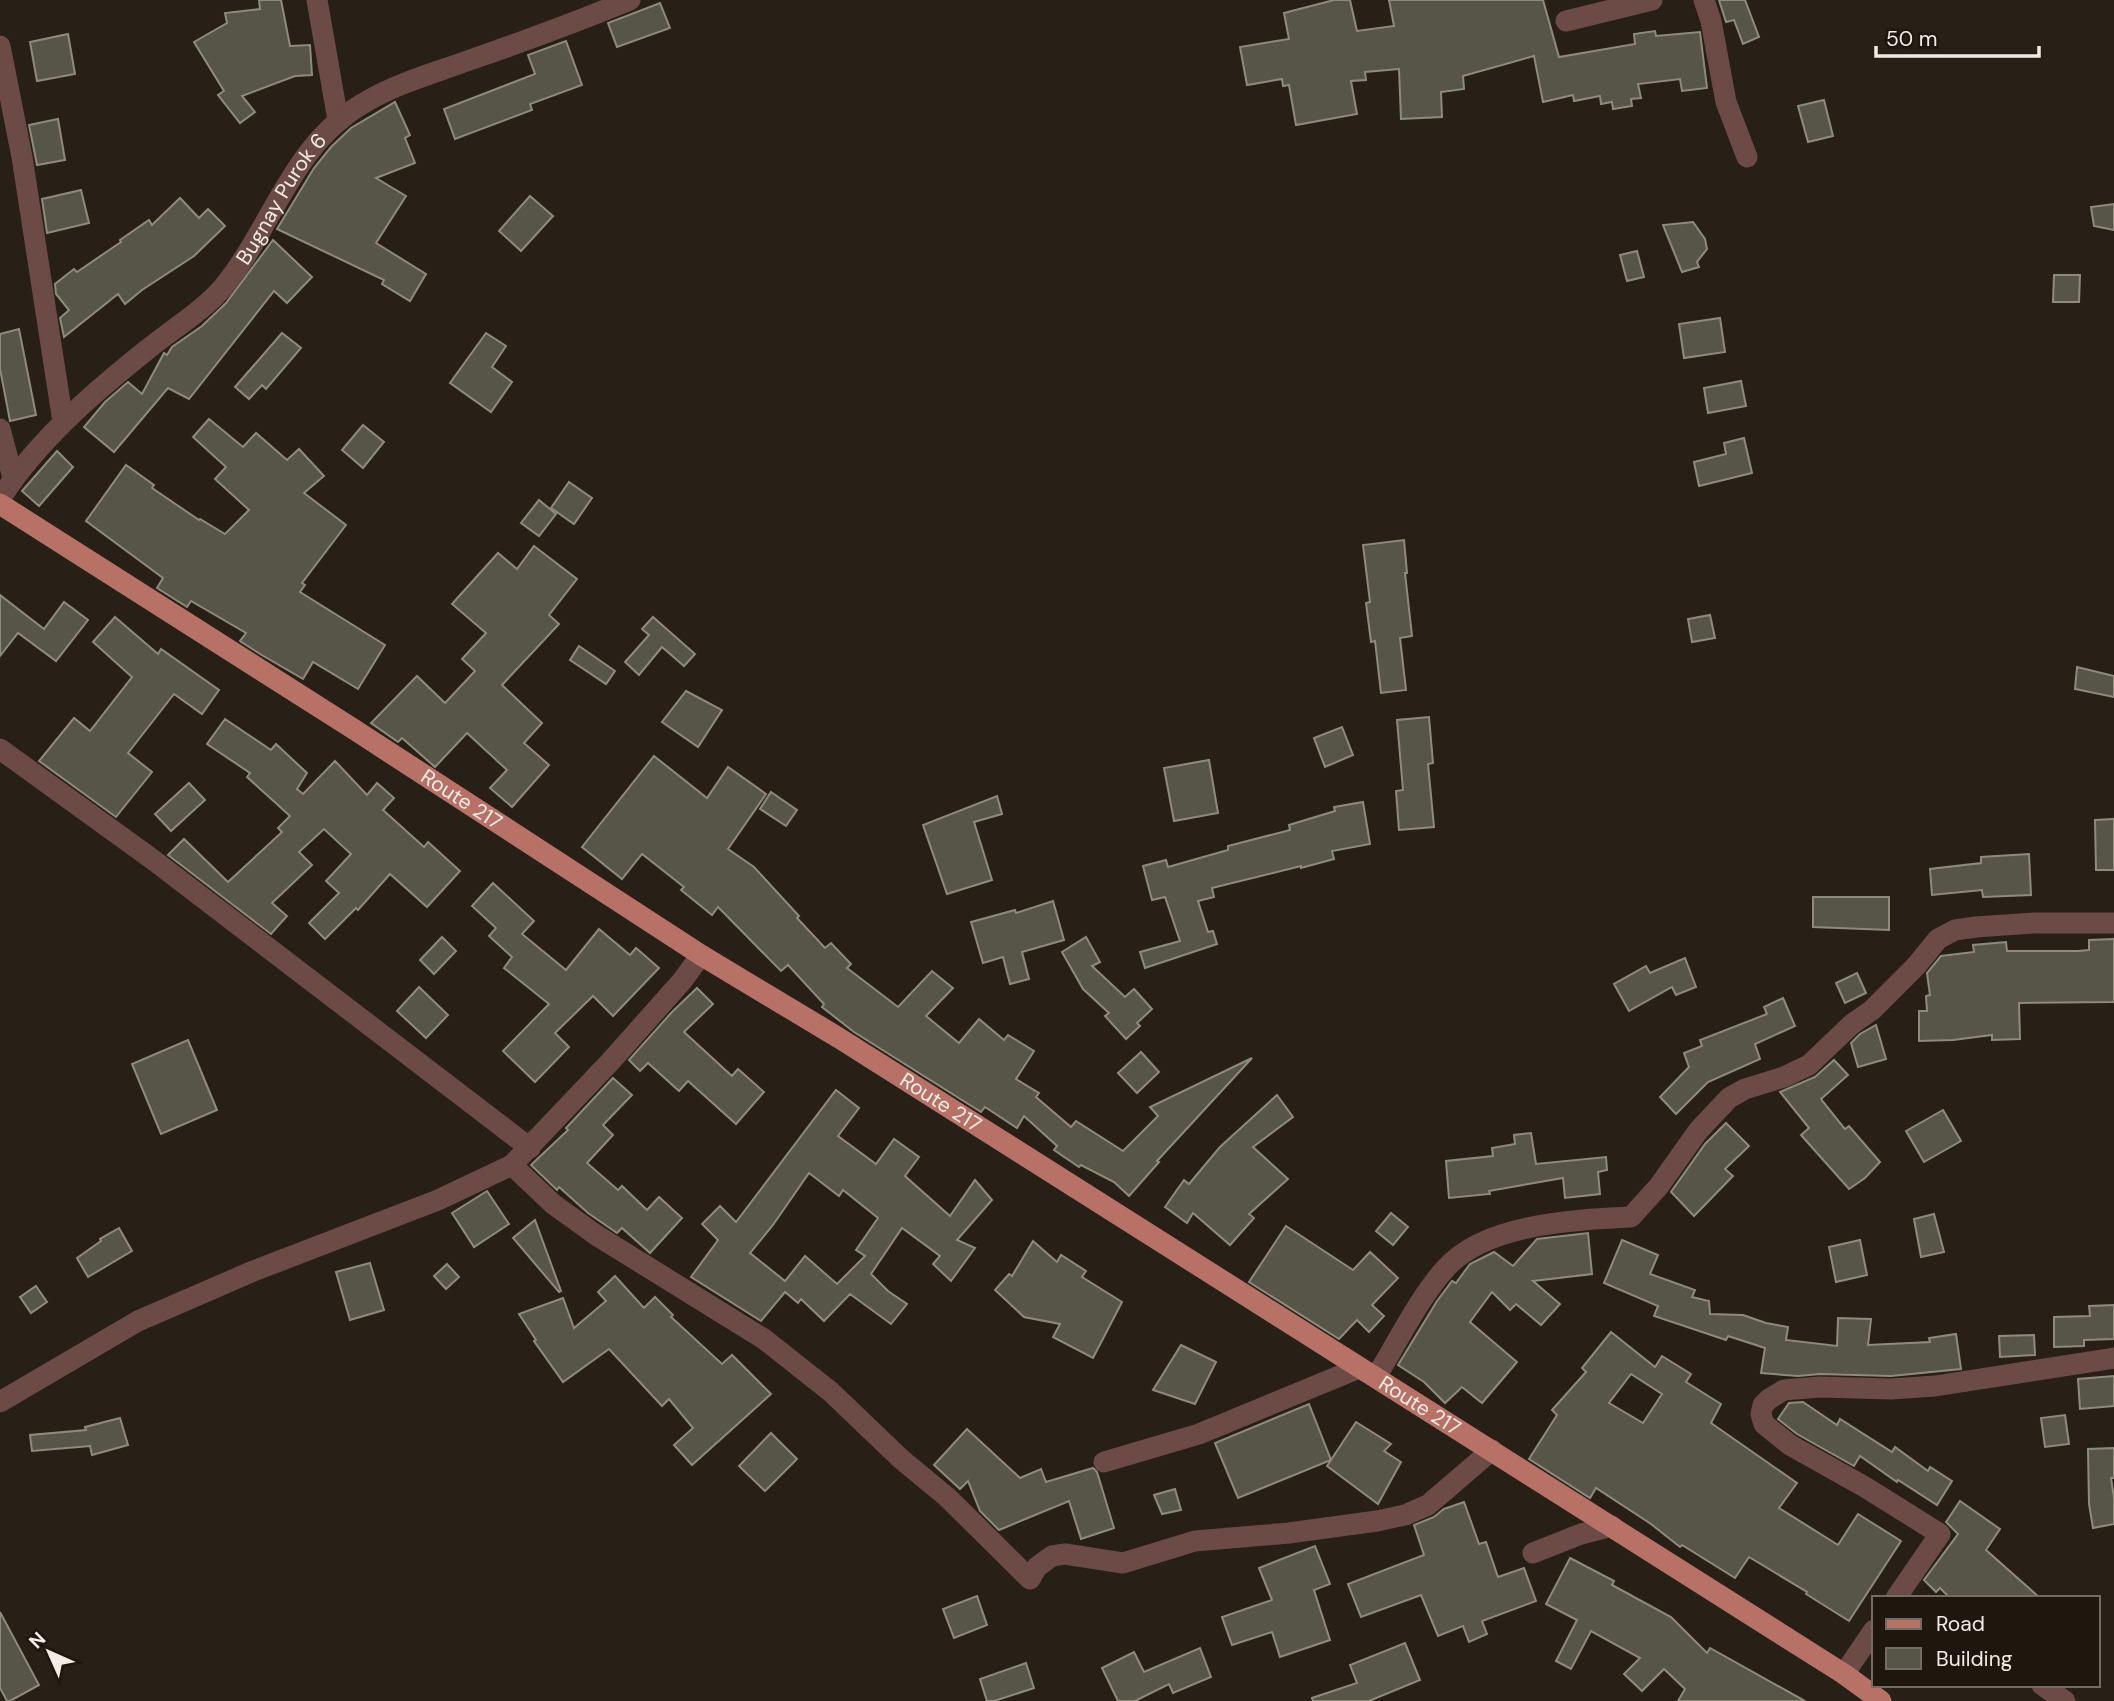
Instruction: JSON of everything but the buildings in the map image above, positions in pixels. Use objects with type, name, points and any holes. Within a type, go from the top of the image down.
[{"type":"main road","name":"Route 217","points":[[0,505],[424,774],[701,955],[839,1038],[1492,1450],[1844,1674],[1881,1701]]},
{"type":"street","points":[[317,0],[338,120]]},
{"type":"street","name":"Bugnay Purok 6","points":[[0,499],[13,478],[64,422],[223,287],[242,263],[299,164],[316,141],[338,120],[369,99],[411,81],[573,24],[630,0]]},
{"type":"street","points":[[1566,22],[1652,0]]},
{"type":"street","points":[[1704,0],[1715,41],[1726,102],[1747,157]]},
{"type":"street","points":[[0,46],[22,157],[64,422]]},
{"type":"street","points":[[0,429],[13,478]]},
{"type":"street","points":[[0,749],[152,859],[530,1148]]},
{"type":"street","points":[[1104,1462],[1199,1434],[1368,1372],[1445,1269],[1477,1245],[1510,1232],[1561,1222],[1631,1217],[1659,1186],[1698,1131],[1729,1098],[1745,1089],[1784,1077],[1810,1065],[1852,1024],[1872,1010],[1916,966],[1938,939],[1955,930],[1976,927],[2035,923],[2114,923]]},
{"type":"street","points":[[0,1402],[138,1321],[251,1272],[438,1200],[512,1165],[673,991],[701,955]]},
{"type":"street","points":[[512,1165],[553,1205],[596,1236],[764,1339],[831,1392],[901,1459],[947,1497],[1030,1579],[1037,1567],[1052,1556],[1065,1554],[1123,1563],[1195,1541],[1302,1532],[1405,1515],[1428,1505],[1492,1450]]},
{"type":"street","points":[[1900,1596],[1940,1534],[1866,1487],[1790,1446],[1764,1423],[1761,1414],[1763,1405],[1784,1390],[1935,1386],[2114,1358]]},
{"type":"street","points":[[1533,1553],[1581,1534],[1612,1526]]},
{"type":"street","points":[[1844,1674],[1872,1633]]},
{"type":"street","points":[[2045,1687],[2065,1701]]}]
